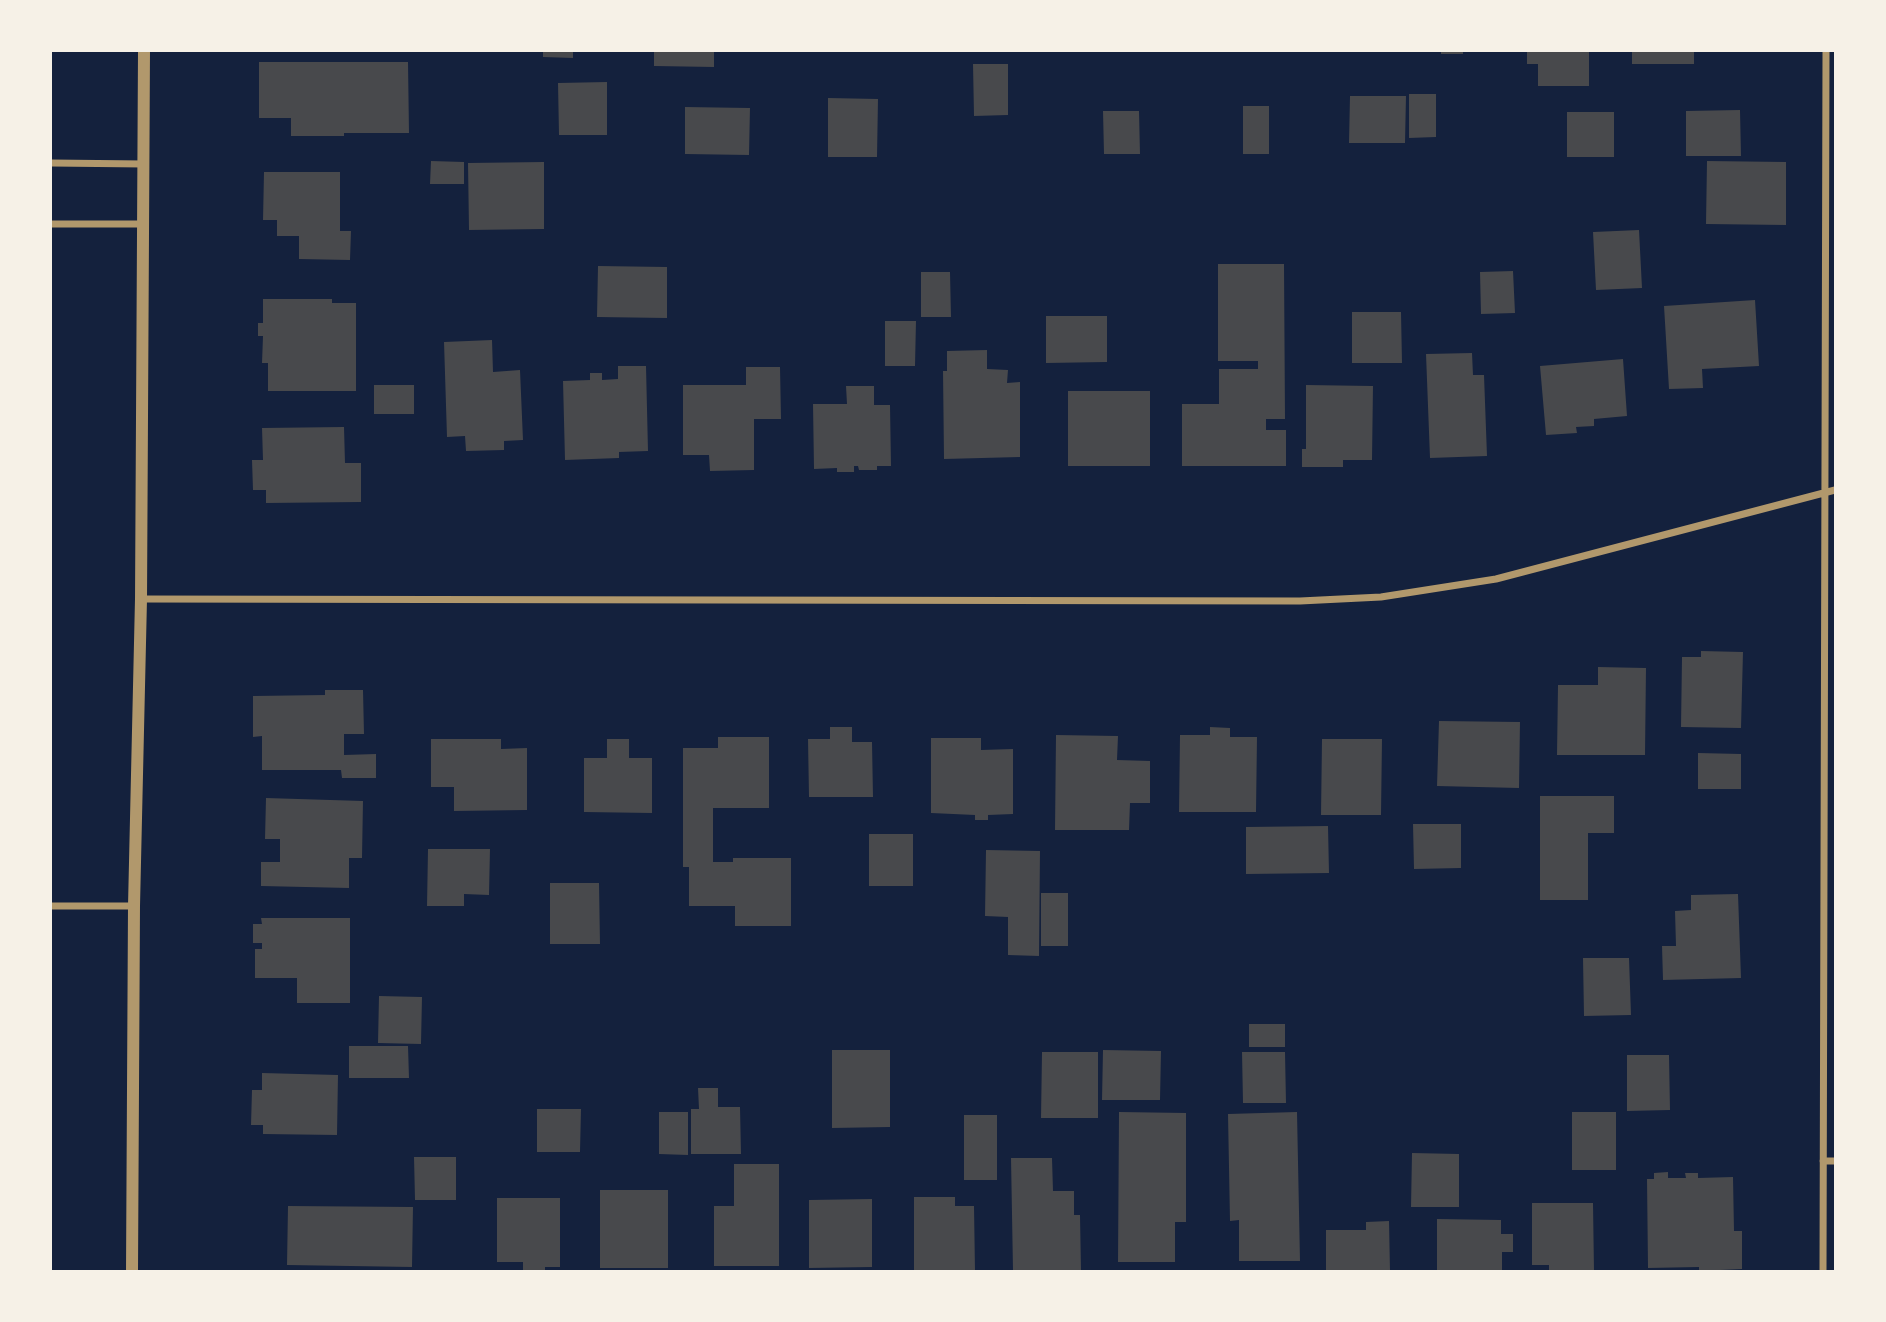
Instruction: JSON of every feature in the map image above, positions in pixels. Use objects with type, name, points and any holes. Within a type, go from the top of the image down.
[{"type":"street","points":[[132,1271],[134,906],[141,599],[144,51]]},
{"type":"street","points":[[1823,1271],[1826,51]]},
{"type":"street","points":[[51,163],[144,164]]},
{"type":"street","points":[[51,223],[144,224]]},
{"type":"street","points":[[141,599],[1300,601],[1381,597],[1496,579],[1835,490]]},
{"type":"street","points":[[51,906],[134,906]]},
{"type":"street","points":[[1823,1161],[1835,1161]]},
{"type":"building","points":[[543,51],[573,51],[573,58],[543,57]]},
{"type":"building","points":[[654,51],[714,51],[714,67],[654,66]]},
{"type":"building","points":[[1441,51],[1463,51],[1463,54],[1441,54]]},
{"type":"building","points":[[1527,51],[1589,51],[1589,86],[1538,86],[1538,64],[1527,64]]},
{"type":"building","points":[[1632,51],[1694,51],[1694,64],[1632,64]]},
{"type":"building","points":[[259,62],[408,62],[409,133],[291,136],[291,118],[259,118]]},
{"type":"building","points":[[973,64],[1008,64],[1008,115],[974,116]]},
{"type":"building","points":[[607,82],[607,135],[559,135],[558,83]]},
{"type":"building","points":[[1409,94],[1436,94],[1436,137],[1409,138]]},
{"type":"building","points":[[1350,96],[1406,96],[1405,143],[1349,143]]},
{"type":"building","points":[[828,98],[878,99],[877,157],[828,157]]},
{"type":"building","points":[[1243,106],[1269,106],[1269,154],[1243,154]]},
{"type":"building","points":[[685,107],[750,108],[749,155],[685,154]]},
{"type":"building","points":[[1740,110],[1741,156],[1686,156],[1686,111]]},
{"type":"building","points":[[1103,111],[1139,111],[1140,154],[1104,154]]},
{"type":"building","points":[[1567,112],[1614,112],[1614,157],[1567,157]]},
{"type":"building","points":[[431,161],[464,162],[464,184],[430,184]]},
{"type":"building","points":[[1707,161],[1786,162],[1786,225],[1706,224]]},
{"type":"building","points":[[544,162],[544,229],[469,230],[468,163]]},
{"type":"building","points":[[264,172],[340,172],[340,231],[351,231],[350,260],[299,259],[299,236],[277,236],[277,220],[263,220]]},
{"type":"building","points":[[1639,230],[1642,288],[1596,290],[1593,232]]},
{"type":"building","points":[[1218,264],[1284,264],[1285,419],[1266,419],[1266,430],[1286,430],[1286,466],[1182,466],[1182,404],[1219,404],[1219,369],[1258,369],[1258,361],[1218,361]]},
{"type":"building","points":[[598,266],[667,267],[667,318],[597,317]]},
{"type":"building","points":[[1513,271],[1515,313],[1481,314],[1480,272]]},
{"type":"building","points":[[921,272],[950,272],[951,317],[921,317]]},
{"type":"building","points":[[263,299],[332,299],[332,303],[356,303],[356,391],[268,391],[268,363],[262,363],[263,336],[258,336],[258,323],[263,323]]},
{"type":"building","points":[[1755,300],[1759,366],[1702,369],[1703,388],[1669,389],[1664,306]]},
{"type":"building","points":[[1352,312],[1401,312],[1402,363],[1352,363]]},
{"type":"building","points":[[1046,316],[1107,316],[1107,362],[1046,363]]},
{"type":"building","points":[[885,321],[916,321],[915,366],[885,366]]},
{"type":"building","points":[[492,340],[493,372],[520,370],[523,440],[504,441],[504,450],[466,451],[465,436],[447,437],[444,342]]},
{"type":"building","points":[[987,350],[987,369],[1008,370],[1007,383],[1020,382],[1020,457],[944,459],[943,371],[947,371],[947,351]]},
{"type":"building","points":[[1472,353],[1473,375],[1484,375],[1487,456],[1430,458],[1426,354]]},
{"type":"building","points":[[1623,359],[1627,416],[1594,419],[1594,426],[1576,427],[1577,433],[1546,435],[1540,366]]},
{"type":"building","points":[[618,366],[646,366],[648,451],[619,452],[619,458],[565,460],[563,381],[590,380],[590,373],[602,373],[602,380],[618,379]]},
{"type":"building","points":[[746,367],[780,367],[781,419],[754,419],[754,470],[710,471],[709,455],[683,455],[683,385],[746,385]]},
{"type":"building","points":[[374,385],[414,385],[414,414],[374,414]]},
{"type":"building","points":[[1306,385],[1373,386],[1372,460],[1343,460],[1343,467],[1302,467],[1302,449],[1306,449]]},
{"type":"building","points":[[846,386],[874,386],[874,405],[890,405],[891,466],[877,466],[877,470],[859,470],[858,466],[854,466],[854,472],[837,472],[837,468],[814,469],[813,404],[847,404]]},
{"type":"building","points":[[1068,391],[1150,391],[1150,466],[1068,466]]},
{"type":"building","points":[[344,427],[345,463],[361,463],[361,502],[266,503],[266,490],[253,490],[252,460],[263,460],[262,428]]},
{"type":"building","points":[[1701,651],[1743,652],[1741,728],[1681,727],[1682,657],[1701,657]]},
{"type":"building","points":[[1598,667],[1646,668],[1645,755],[1557,755],[1558,685],[1598,685]]},
{"type":"building","points":[[325,690],[363,690],[364,734],[344,734],[344,755],[376,754],[376,778],[342,778],[341,770],[262,770],[262,736],[253,737],[253,696],[325,695]]},
{"type":"building","points":[[1439,721],[1520,722],[1519,788],[1437,786]]},
{"type":"building","points":[[830,727],[852,727],[852,742],[872,742],[873,797],[809,797],[808,739],[830,739]]},
{"type":"building","points":[[1210,727],[1230,728],[1230,737],[1257,737],[1256,812],[1179,812],[1180,735],[1210,735]]},
{"type":"building","points":[[1056,735],[1118,736],[1117,760],[1150,761],[1150,803],[1130,803],[1129,830],[1055,830]]},
{"type":"building","points":[[718,737],[769,737],[769,808],[713,808],[713,862],[733,862],[733,858],[791,858],[791,926],[735,926],[735,906],[689,906],[689,867],[683,867],[683,748],[718,748]]},
{"type":"building","points":[[931,738],[981,738],[981,750],[1013,749],[1013,814],[988,815],[988,820],[975,820],[975,815],[931,813]]},
{"type":"building","points":[[431,739],[501,739],[501,749],[527,748],[527,810],[454,811],[454,787],[431,787]]},
{"type":"building","points":[[607,739],[629,739],[629,758],[652,758],[652,813],[584,812],[584,758],[607,758]]},
{"type":"building","points":[[1322,739],[1382,739],[1381,815],[1321,815]]},
{"type":"building","points":[[1698,753],[1741,754],[1741,789],[1698,789]]},
{"type":"building","points":[[1540,796],[1614,796],[1614,833],[1588,833],[1588,900],[1540,900]]},
{"type":"building","points":[[266,798],[363,801],[362,858],[349,858],[349,888],[261,886],[261,862],[280,862],[280,839],[265,839]]},
{"type":"building","points":[[1413,824],[1461,824],[1461,868],[1414,869]]},
{"type":"building","points":[[1328,826],[1329,873],[1246,874],[1246,827]]},
{"type":"building","points":[[869,834],[913,834],[913,886],[869,886]]},
{"type":"building","points":[[428,849],[490,849],[489,895],[464,894],[464,906],[427,906]]},
{"type":"building","points":[[986,850],[1040,851],[1039,956],[1008,955],[1008,917],[985,916]]},
{"type":"building","points":[[550,883],[599,883],[600,944],[550,944]]},
{"type":"building","points":[[1041,893],[1068,893],[1068,946],[1041,946]]},
{"type":"building","points":[[1738,894],[1741,978],[1663,980],[1662,946],[1676,946],[1675,911],[1691,910],[1691,895]]},
{"type":"building","points":[[261,918],[350,918],[350,1003],[297,1003],[297,978],[255,978],[255,949],[262,949],[262,943],[253,943],[253,924],[262,924]]},
{"type":"building","points":[[1583,958],[1629,958],[1631,1015],[1584,1016]]},
{"type":"building","points":[[379,996],[422,997],[421,1044],[378,1043]]},
{"type":"building","points":[[1249,1024],[1285,1024],[1285,1047],[1249,1047]]},
{"type":"building","points":[[349,1046],[408,1046],[409,1078],[349,1078]]},
{"type":"building","points":[[832,1050],[890,1050],[890,1127],[832,1128]]},
{"type":"building","points":[[1103,1050],[1161,1051],[1160,1100],[1102,1100]]},
{"type":"building","points":[[1042,1052],[1098,1052],[1098,1118],[1041,1118]]},
{"type":"building","points":[[1242,1052],[1285,1052],[1286,1103],[1243,1103]]},
{"type":"building","points":[[1627,1055],[1669,1055],[1670,1110],[1627,1111]]},
{"type":"building","points":[[262,1073],[338,1075],[337,1135],[263,1134],[263,1125],[251,1125],[252,1090],[262,1090]]},
{"type":"building","points":[[698,1088],[718,1088],[718,1107],[740,1107],[741,1154],[691,1154],[691,1109],[699,1109]]},
{"type":"building","points":[[537,1109],[581,1109],[580,1152],[537,1152]]},
{"type":"building","points":[[659,1112],[688,1112],[688,1155],[659,1154]]},
{"type":"building","points":[[1119,1112],[1186,1113],[1186,1222],[1175,1222],[1175,1262],[1118,1262]]},
{"type":"building","points":[[1297,1112],[1300,1261],[1239,1261],[1239,1220],[1230,1221],[1228,1114]]},
{"type":"building","points":[[1572,1112],[1616,1112],[1616,1170],[1572,1170]]},
{"type":"building","points":[[964,1115],[997,1115],[997,1180],[964,1180]]},
{"type":"building","points":[[1412,1153],[1459,1154],[1459,1207],[1411,1207]]},
{"type":"building","points":[[414,1157],[456,1157],[456,1200],[415,1200]]},
{"type":"building","points":[[1011,1158],[1052,1158],[1053,1191],[1074,1191],[1074,1215],[1080,1215],[1081,1271],[1013,1271]]},
{"type":"building","points":[[734,1164],[779,1164],[779,1266],[714,1266],[714,1206],[734,1206]]},
{"type":"building","points":[[1668,1172],[1668,1178],[1686,1178],[1685,1173],[1698,1173],[1698,1178],[1733,1177],[1734,1231],[1742,1231],[1742,1269],[1699,1271],[1699,1267],[1648,1268],[1647,1179],[1654,1179],[1654,1173]]},
{"type":"building","points":[[600,1190],[668,1190],[668,1268],[600,1268]]},
{"type":"building","points":[[914,1197],[955,1197],[955,1206],[974,1206],[975,1271],[914,1271]]},
{"type":"building","points":[[497,1198],[560,1198],[560,1267],[545,1267],[545,1271],[523,1271],[523,1262],[497,1262]]},
{"type":"building","points":[[872,1199],[872,1267],[809,1268],[809,1200]]},
{"type":"building","points":[[1532,1203],[1593,1203],[1594,1271],[1549,1271],[1549,1265],[1532,1265]]},
{"type":"building","points":[[288,1206],[413,1207],[412,1267],[287,1265]]},
{"type":"building","points":[[1437,1219],[1501,1220],[1501,1234],[1513,1234],[1513,1252],[1502,1252],[1502,1271],[1437,1271]]},
{"type":"building","points":[[1389,1221],[1390,1271],[1326,1271],[1326,1230],[1366,1230],[1366,1222]]}]
